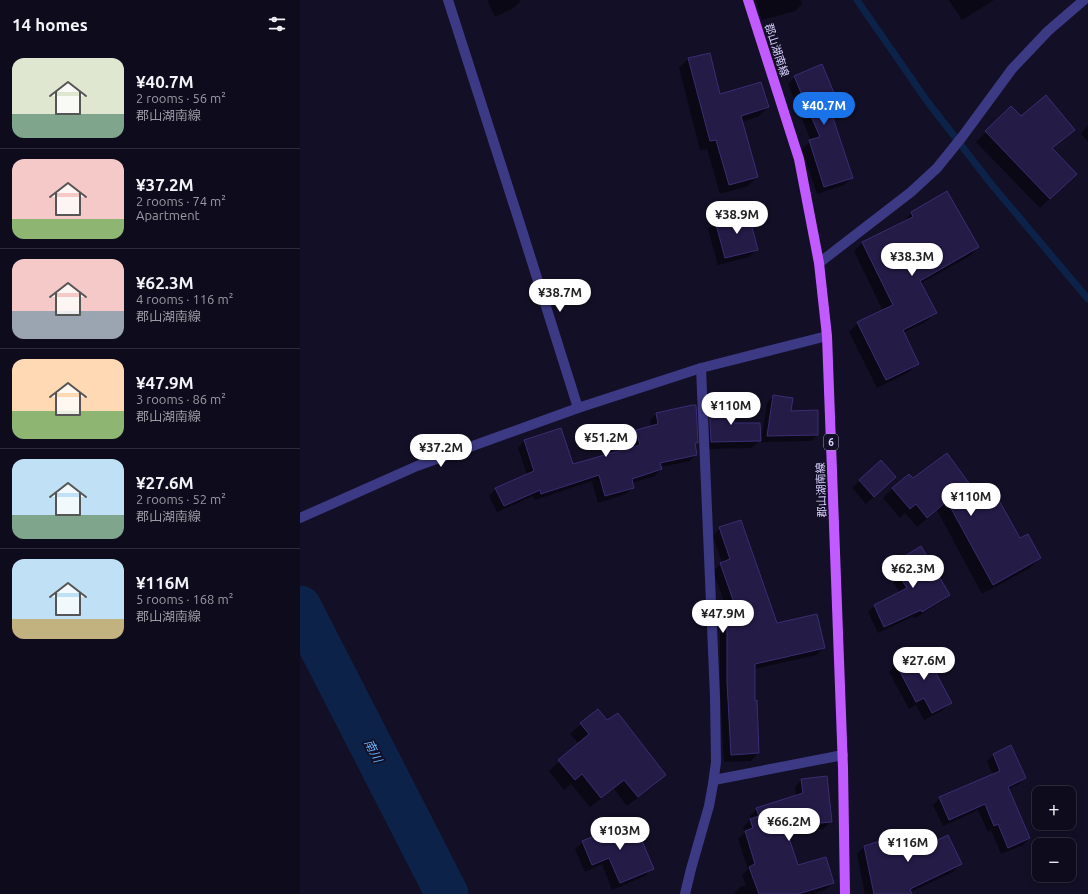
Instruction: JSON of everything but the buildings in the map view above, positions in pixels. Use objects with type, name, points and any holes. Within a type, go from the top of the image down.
[{"type":"main road","name":"郡山湖南線","points":[[748,0],[799,159],[819,263],[827,336],[843,755],[845,894]]},
{"type":"street","points":[[448,0],[578,408]]},
{"type":"street","points":[[819,263],[911,192],[937,168],[962,137],[1012,69],[1048,31],[1084,0]]},
{"type":"street","points":[[300,518],[417,466],[578,408],[702,368],[827,336]]},
{"type":"street","points":[[685,894],[709,806],[716,762],[715,697],[702,368]]},
{"type":"street","points":[[714,780],[843,755]]},
{"type":"waterway","points":[[857,0],[927,101],[992,185],[1088,299]]},
{"type":"waterway","name":"南川","points":[[300,607],[447,894]]}]
